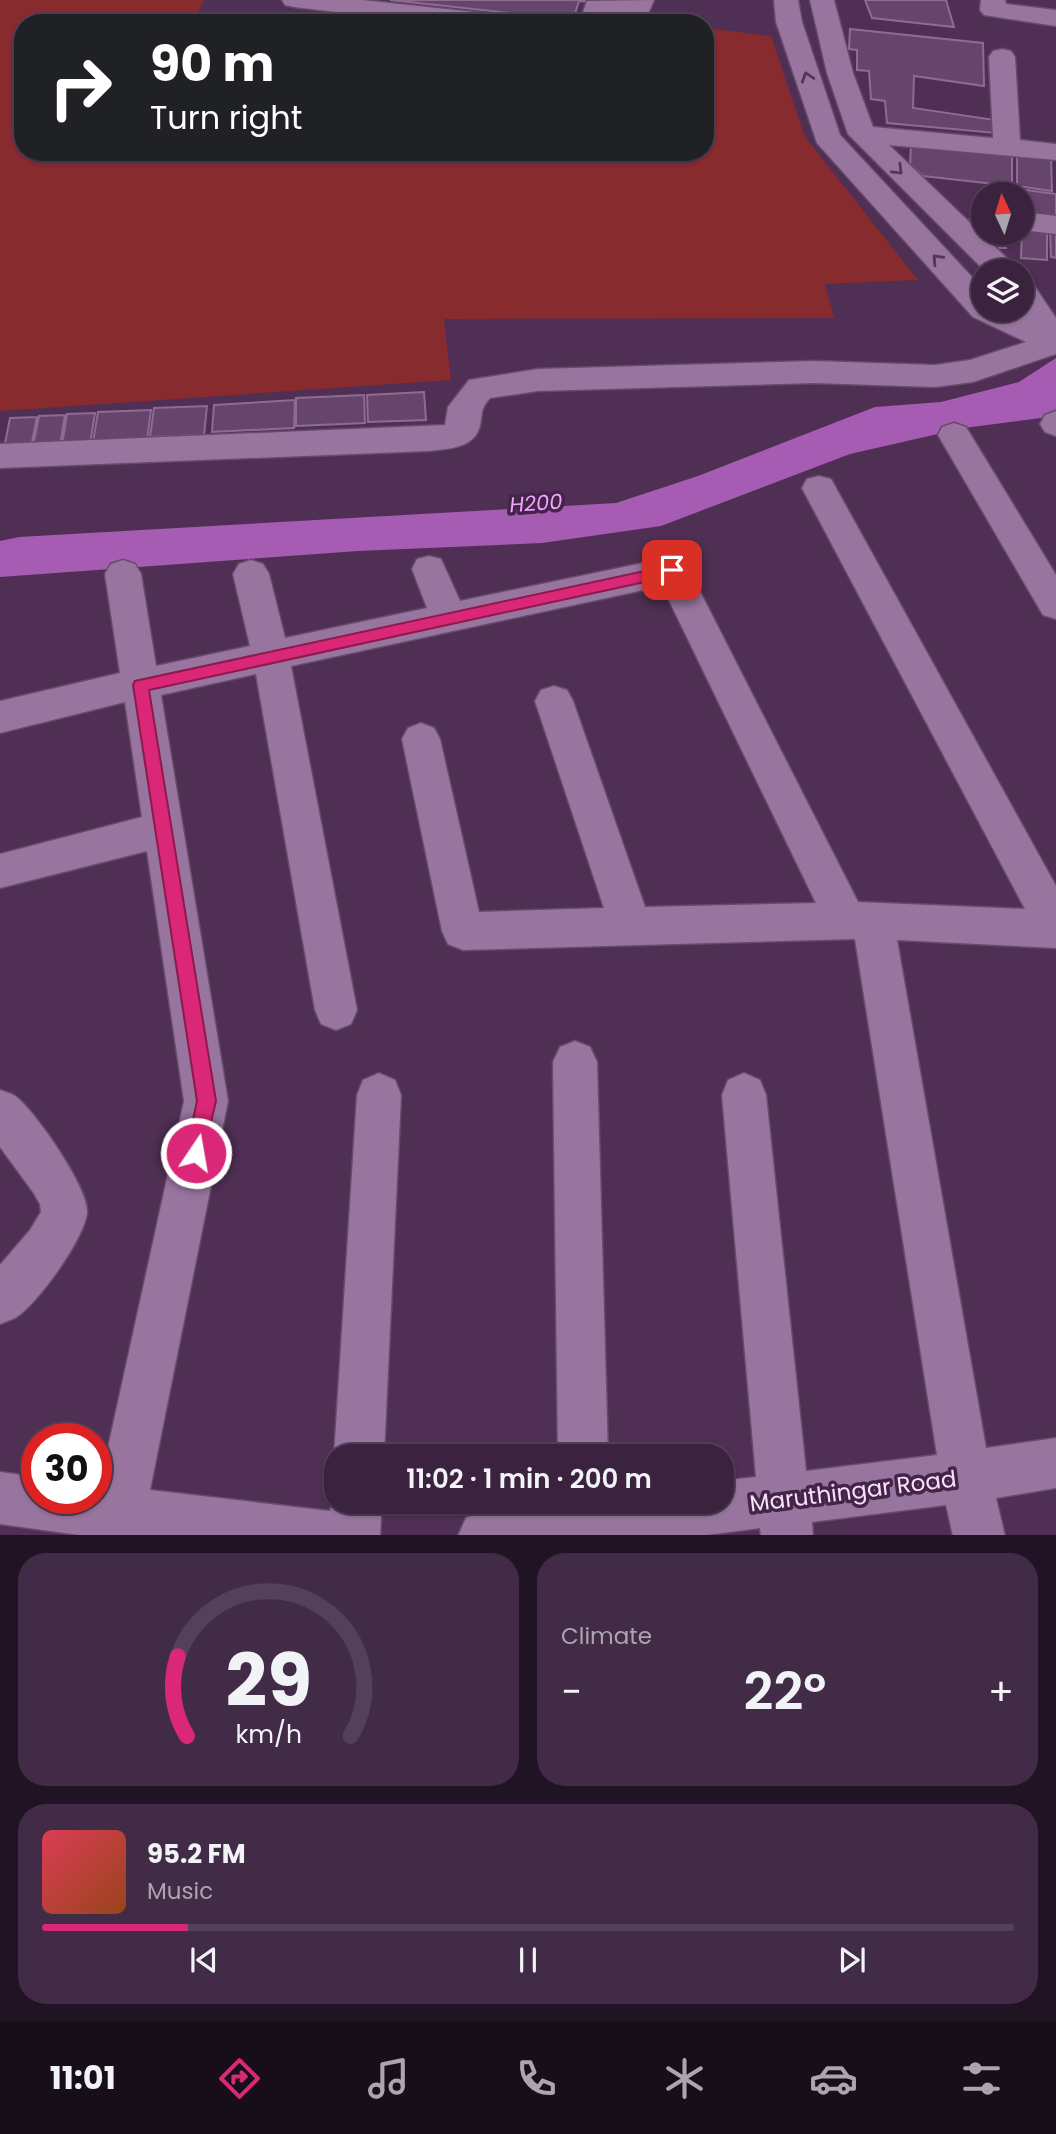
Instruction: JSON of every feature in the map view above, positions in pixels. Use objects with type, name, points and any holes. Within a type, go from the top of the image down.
[{"type":"street","points":[[294,0],[421,14]]},
{"type":"street","points":[[594,14],[596,6],[639,9],[642,0]]},
{"type":"street","points":[[786,0],[789,22],[827,137],[971,295]]},
{"type":"street","points":[[822,0],[840,73],[862,134],[990,259]]},
{"type":"street","points":[[993,0],[993,10],[1056,18]]},
{"type":"street","points":[[1002,57],[1007,148]]},
{"type":"street","points":[[862,134],[1056,152]]},
{"type":"street","points":[[942,213],[971,216]]},
{"type":"street","points":[[1034,222],[1056,225]]},
{"type":"street","points":[[1034,309],[1056,343]]},
{"type":"street","points":[[1012,322],[1056,343]]},
{"type":"street","points":[[0,456],[428,439],[453,436],[464,428],[464,407],[480,388],[538,380],[814,372],[934,376],[973,371],[1056,343]]},
{"type":"street","points":[[954,435],[1056,605]]},
{"type":"street","points":[[819,488],[1056,927]]},
{"type":"street","points":[[429,569],[449,618]]},
{"type":"street","points":[[0,717],[56,702],[672,570],[859,921],[979,1535]]},
{"type":"street","points":[[116,1524],[206,1101],[123,574]]},
{"type":"street","points":[[251,574],[271,656],[336,1010]]},
{"type":"street","points":[[554,701],[631,926]]},
{"type":"street","points":[[421,739],[463,931],[859,921],[1056,927]]},
{"type":"street","points":[[3,871],[164,829]]},
{"type":"street","points":[[575,1062],[583,1444]]},
{"type":"street","points":[[360,1444],[380,1095]]},
{"type":"street","points":[[744,1095],[784,1518]]},
{"type":"street","points":[[0,1112],[60,1193],[64,1211],[56,1234],[0,1300]]},
{"type":"street","name":"Maruthingar Road","points":[[484,1535],[584,1520],[784,1518],[966,1477],[1056,1463]]},
{"type":"street","points":[[0,1498],[116,1524],[326,1535]]},
{"type":"street","points":[[354,1535],[355,1514]]},
{"type":"shaded area","points":[[0,0],[204,0],[197,14],[14,14],[14,161],[714,161],[714,29],[771,36],[805,137],[918,280],[825,284],[834,318],[444,319],[451,380],[0,411]]},
{"type":"shaded area","points":[[1056,358],[1056,416],[964,428],[850,454],[661,526],[542,543],[358,551],[0,577],[0,541],[19,537],[616,503],[698,476],[875,407],[941,402],[1019,382]]},
{"type":"building","points":[[390,0],[612,0],[610,4],[579,1],[575,14],[518,14]]},
{"type":"building","points":[[865,0],[946,0],[954,27],[872,18]]},
{"type":"building","points":[[850,29],[983,43],[984,86],[914,76],[913,108],[995,120],[996,133],[887,123],[885,101],[871,99],[869,71],[857,70],[857,50],[849,49]]},
{"type":"building","points":[[911,145],[1012,156],[1012,182],[976,182],[923,176],[910,165]]},
{"type":"building","points":[[1017,154],[1051,158],[1052,191],[1034,188],[1034,182],[1017,182]]},
{"type":"building","points":[[1034,191],[1056,194],[1056,220],[1034,218]]},
{"type":"building","points":[[956,218],[971,220],[971,235]]},
{"type":"building","points":[[1034,227],[1047,228],[1047,260],[1021,258],[1021,245],[1034,245]]},
{"type":"building","points":[[1050,230],[1056,230],[1056,258],[1051,257]]},
{"type":"building","points":[[979,245],[1005,245],[1006,248],[982,248]]},
{"type":"building","points":[[424,392],[426,420],[368,422],[367,395]]},
{"type":"building","points":[[364,395],[365,423],[296,426],[296,398]]},
{"type":"building","points":[[295,400],[294,428],[212,432],[214,405]]},
{"type":"building","points":[[207,406],[204,435],[150,437],[154,408]]},
{"type":"building","points":[[151,410],[147,440],[93,442],[98,412]]},
{"type":"building","points":[[95,413],[90,444],[62,445],[67,414]]},
{"type":"building","points":[[65,415],[60,445],[33,446],[39,416]]},
{"type":"building","points":[[37,417],[31,447],[4,448],[10,418]]},
{"type":"route","points":[[196,1153],[206,1101],[141,685],[672,570]]},
{"type":"water label","name":"H200","points":[[536,503]]}]
